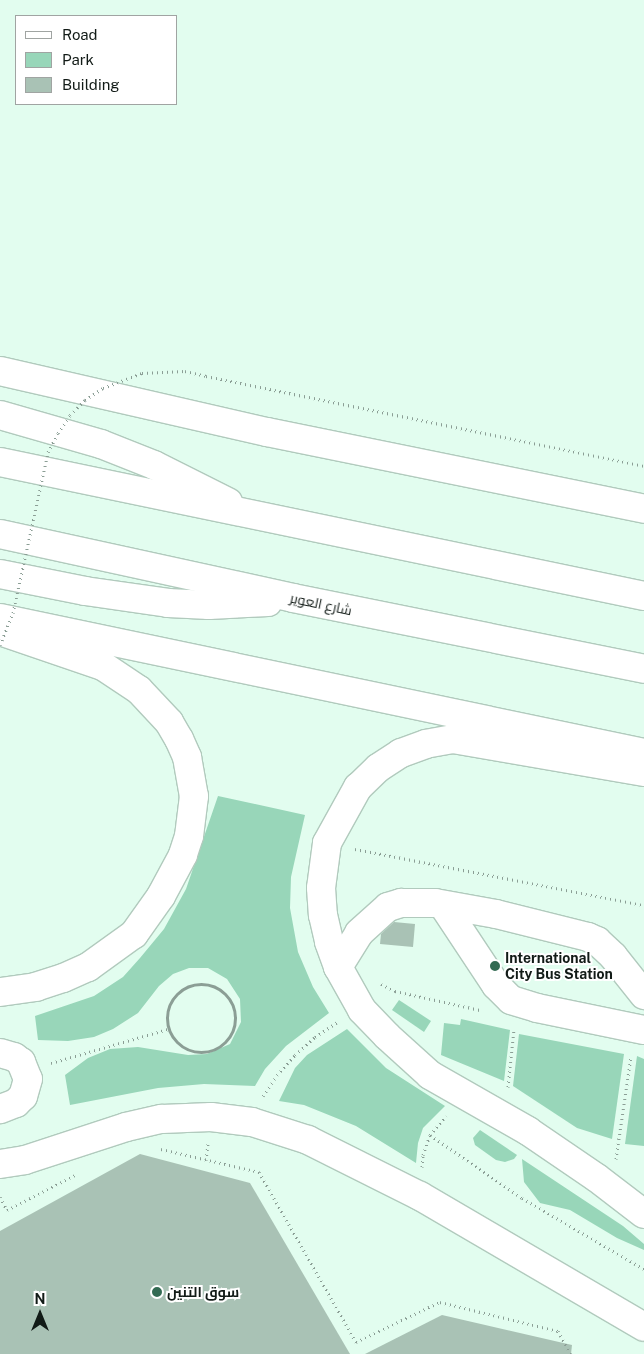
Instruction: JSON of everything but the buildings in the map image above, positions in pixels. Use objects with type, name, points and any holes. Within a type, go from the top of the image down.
[{"type":"main road","points":[[0,372],[305,440],[644,509]]},
{"type":"main road","points":[[0,415],[92,442],[154,464],[204,488],[253,516]]},
{"type":"main road","points":[[0,462],[644,596]]},
{"type":"main road","name":"شارع العوير","points":[[0,534],[293,598],[644,669]]},
{"type":"main road","points":[[0,574],[85,591],[168,603],[234,604],[293,598]]},
{"type":"main road","points":[[0,618],[644,752]]},
{"type":"main road","points":[[0,631],[103,666],[139,690],[164,716],[179,739],[187,758],[194,796],[189,836],[183,855],[162,896],[134,934],[88,966],[63,978],[36,987],[0,992]]},
{"type":"main road","points":[[644,772],[454,739],[426,744],[401,753],[378,768],[358,787],[342,812],[327,843],[321,888],[323,915],[329,942],[338,967],[362,1010],[407,1057],[430,1075],[505,1118],[604,1181],[644,1214]]},
{"type":"main road","points":[[338,967],[359,933],[388,907],[418,902],[496,914],[588,937],[597,941],[613,956],[644,995]]},
{"type":"main road","points":[[443,905],[496,985],[517,1003],[639,1029]]},
{"type":"main road","points":[[0,1052],[14,1057],[26,1070],[28,1079],[22,1096],[16,1103],[0,1108]]},
{"type":"main road","points":[[0,1164],[26,1160],[126,1127],[162,1119],[211,1117],[252,1122],[308,1140],[420,1196],[644,1327]]},
{"type":"main road","points":[[604,1181],[644,1188]]},
{"type":"path","points":[[0,644],[12,613],[48,452],[70,416],[85,400],[103,388],[142,373],[178,371],[206,376],[644,466]]},
{"type":"path","points":[[327,843],[644,905]]},
{"type":"path","points":[[195,984],[219,989],[228,997],[233,1007],[235,1019],[233,1031],[217,1049],[206,1053],[182,1048],[174,1040],[168,1029],[166,1017],[168,1006],[174,996],[184,988],[195,984]]},
{"type":"path","points":[[252,1122],[262,1097],[295,1054],[315,1037],[338,1022],[396,991]]},
{"type":"path","points":[[505,1118],[517,1003]]},
{"type":"path","points":[[26,1070],[168,1029]]},
{"type":"path","points":[[604,1181],[639,1029]]},
{"type":"path","points":[[420,1196],[423,1155],[430,1135],[444,1117],[472,1100]]},
{"type":"path","points":[[430,1135],[522,1198],[644,1269]]},
{"type":"path","points":[[154,1148],[259,1172],[356,1342],[440,1302],[558,1331],[571,1354]]},
{"type":"path","points":[[0,1197],[7,1210],[76,1175]]},
{"type":"green space","points":[[218,796],[305,815],[291,877],[290,908],[298,952],[313,987],[329,1013],[286,1046],[265,1069],[255,1086],[204,1084],[158,1088],[70,1105],[65,1075],[88,1058],[110,1049],[138,1047],[188,1055],[207,1054],[230,1044],[241,1022],[240,999],[227,979],[208,968],[189,968],[173,974],[159,986],[138,1013],[113,1029],[94,1037],[68,1041],[38,1040],[35,1016],[94,996],[123,977],[140,958],[164,929],[186,889]]},
{"type":"green space","points":[[399,1000],[431,1021],[424,1032],[392,1010]]},
{"type":"green space","points":[[461,1019],[510,1030],[504,1081],[441,1055],[444,1023],[460,1025]]},
{"type":"green space","points":[[347,1029],[386,1068],[445,1106],[423,1128],[418,1143],[416,1163],[356,1126],[304,1105],[279,1101],[295,1068],[307,1055]]},
{"type":"green space","points":[[519,1034],[624,1054],[612,1139],[577,1128],[513,1086]]},
{"type":"green space","points":[[637,1056],[644,1059],[644,1146],[625,1144]]},
{"type":"green space","points":[[480,1130],[517,1155],[514,1159],[505,1162],[496,1160],[475,1145],[473,1138]]},
{"type":"green space","points":[[522,1159],[623,1226],[644,1244],[644,1250],[617,1238],[570,1210],[540,1203],[524,1182]]},
{"type":"place","name":"International City Bus Station","points":[[495,966]]},
{"type":"place","name":"سوق التنين","points":[[157,1292]]}]
